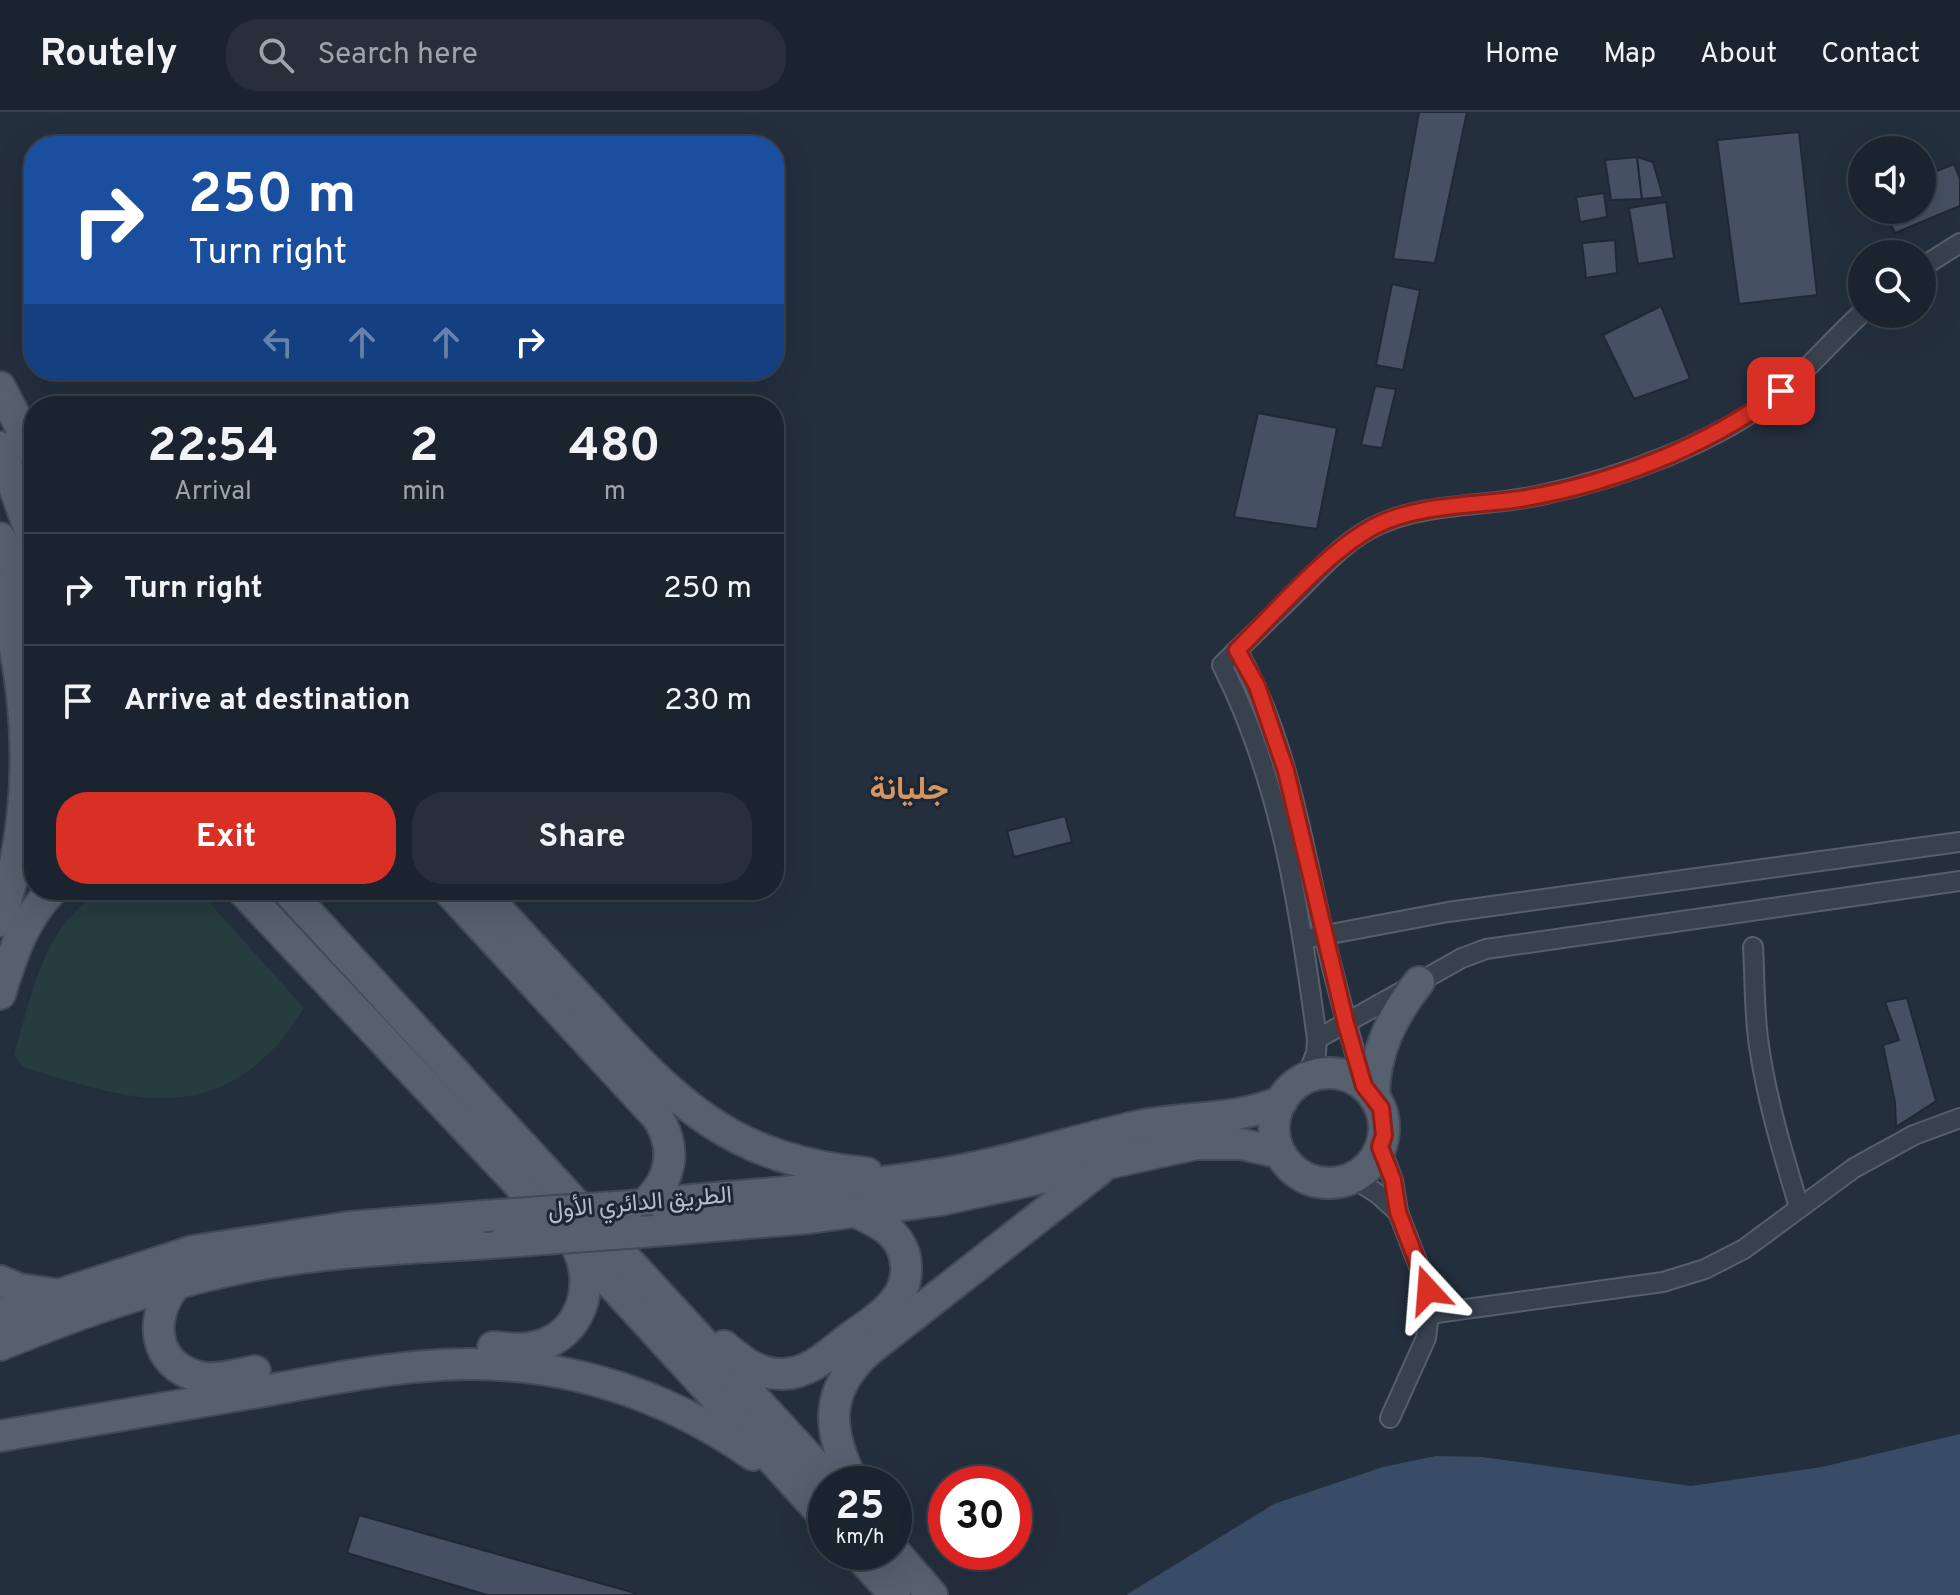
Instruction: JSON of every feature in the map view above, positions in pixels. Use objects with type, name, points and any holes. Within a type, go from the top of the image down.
[{"type":"main road","points":[[0,387],[24,434]]},
{"type":"main road","points":[[0,447],[24,514]]},
{"type":"main road","points":[[0,538],[24,588]]},
{"type":"main road","points":[[0,589],[19,668],[24,723]]},
{"type":"main road","points":[[0,921],[18,843],[24,794]]},
{"type":"main road","points":[[0,994],[22,931],[43,900]]},
{"type":"main road","points":[[249,900],[576,1245],[808,1498]]},
{"type":"main road","points":[[300,900],[817,1466]]},
{"type":"main road","points":[[457,900],[658,1118],[670,1143],[671,1157],[663,1184],[643,1214]]},
{"type":"main road","points":[[489,900],[643,1067],[705,1120],[756,1147],[804,1163],[864,1173],[933,1175]]},
{"type":"main road","points":[[1369,1091],[1386,1033],[1419,982]]},
{"type":"main road","points":[[1336,1074],[1346,1076],[1369,1091],[1384,1121],[1380,1147],[1370,1165],[1353,1178],[1333,1183],[1312,1180],[1293,1170],[1280,1153],[1275,1121],[1282,1101],[1296,1085],[1306,1079],[1336,1074]]},
{"type":"main road","name":"الطريق الدائري الأول","points":[[0,1314],[193,1251],[349,1227],[483,1216],[643,1214],[933,1175],[1031,1155],[1142,1125],[1243,1114],[1282,1101]]},
{"type":"main road","points":[[0,1345],[96,1307],[177,1283],[303,1258],[504,1242],[643,1214],[858,1213],[941,1200],[1196,1144],[1241,1144],[1280,1153]]},
{"type":"main road","points":[[846,1466],[838,1450],[833,1426],[839,1389],[851,1368],[869,1350],[1107,1163]]},
{"type":"main road","points":[[682,1319],[741,1361],[762,1371],[784,1374],[814,1365],[890,1307],[903,1289],[907,1266],[900,1245],[885,1228],[858,1213]]},
{"type":"main road","points":[[177,1283],[159,1313],[159,1336],[168,1357],[176,1366],[196,1376],[219,1377],[394,1349],[454,1346],[530,1348],[552,1341],[572,1324],[578,1314],[586,1280],[576,1245]]},
{"type":"main road","points":[[0,1281],[19,1289],[57,1294]]},
{"type":"main road","points":[[0,1436],[384,1370],[453,1365],[517,1367],[596,1379],[657,1400],[715,1430],[796,1485]]},
{"type":"main road","points":[[872,1570],[895,1595]]},
{"type":"main road","points":[[910,1570],[932,1595]]},
{"type":"street","points":[[1936,258],[1960,243]]},
{"type":"street","points":[[1306,1079],[1316,1053],[1317,1039],[1304,939],[1270,785],[1248,720],[1222,665],[1331,558],[1353,539],[1378,525],[1419,512],[1550,493],[1643,465],[1718,432],[1756,410],[1781,391],[1848,326]]},
{"type":"street","points":[[1237,650],[1257,686],[1286,771],[1346,1024],[1369,1091]]},
{"type":"street","points":[[1304,939],[1448,912],[1960,842]]},
{"type":"street","points":[[1317,1039],[1462,958],[1511,944],[1960,881]]},
{"type":"street","points":[[1753,947],[1758,1042],[1775,1127],[1799,1207]]},
{"type":"street","points":[[1429,1314],[1685,1277],[1725,1260],[1826,1186],[1884,1150],[1960,1118]]},
{"type":"street","points":[[1380,1147],[1393,1180],[1398,1212],[1428,1290],[1429,1314],[1426,1338],[1390,1418]]},
{"type":"street","points":[[1353,1178],[1398,1212]]},
{"type":"green space","points":[[89,900],[207,900],[304,1008],[279,1043],[249,1070],[219,1087],[188,1096],[157,1098],[125,1095],[22,1067],[14,1054],[43,962],[67,921]]},
{"type":"water","points":[[1960,1434],[1960,1595],[1126,1595],[1274,1504],[1383,1467],[1436,1456],[1482,1457],[1691,1486],[1822,1467]]},
{"type":"building","points":[[1419,112],[1467,112],[1435,263],[1393,259]]},
{"type":"building","points":[[1799,132],[1817,295],[1739,304],[1717,140]]},
{"type":"building","points":[[1637,157],[1642,199],[1611,200],[1605,160]]},
{"type":"building","points":[[1637,157],[1653,162],[1663,197],[1642,199]]},
{"type":"building","points":[[1954,164],[1960,179],[1960,206],[1936,216],[1936,171]]},
{"type":"building","points":[[1604,193],[1607,217],[1580,222],[1576,197]]},
{"type":"building","points":[[1666,202],[1674,258],[1638,264],[1629,208]]},
{"type":"building","points":[[1891,224],[1917,224],[1895,233]]},
{"type":"building","points":[[1615,240],[1617,273],[1586,278],[1582,243]]},
{"type":"building","points":[[1392,284],[1420,290],[1403,370],[1376,365]]},
{"type":"building","points":[[1661,306],[1690,379],[1634,399],[1603,335]]},
{"type":"building","points":[[1375,386],[1396,389],[1382,448],[1361,445]]},
{"type":"building","points":[[1258,413],[1337,428],[1317,529],[1234,517]]},
{"type":"building","points":[[1065,816],[1072,842],[1014,857],[1007,831]]},
{"type":"building","points":[[1907,998],[1936,1101],[1896,1127],[1895,1102],[1883,1045],[1899,1040],[1885,1002]]},
{"type":"building","points":[[359,1515],[635,1595],[487,1595],[347,1553]]},
{"type":"district","name":"جليانة","points":[[909,791]]},
{"type":"route","points":[[1428,1290],[1398,1212],[1393,1180],[1380,1147],[1384,1135],[1381,1108],[1364,1086],[1346,1024],[1286,771],[1257,686],[1237,650],[1331,558],[1353,539],[1378,525],[1419,512],[1538,496],[1609,477],[1718,432],[1781,391]]}]
